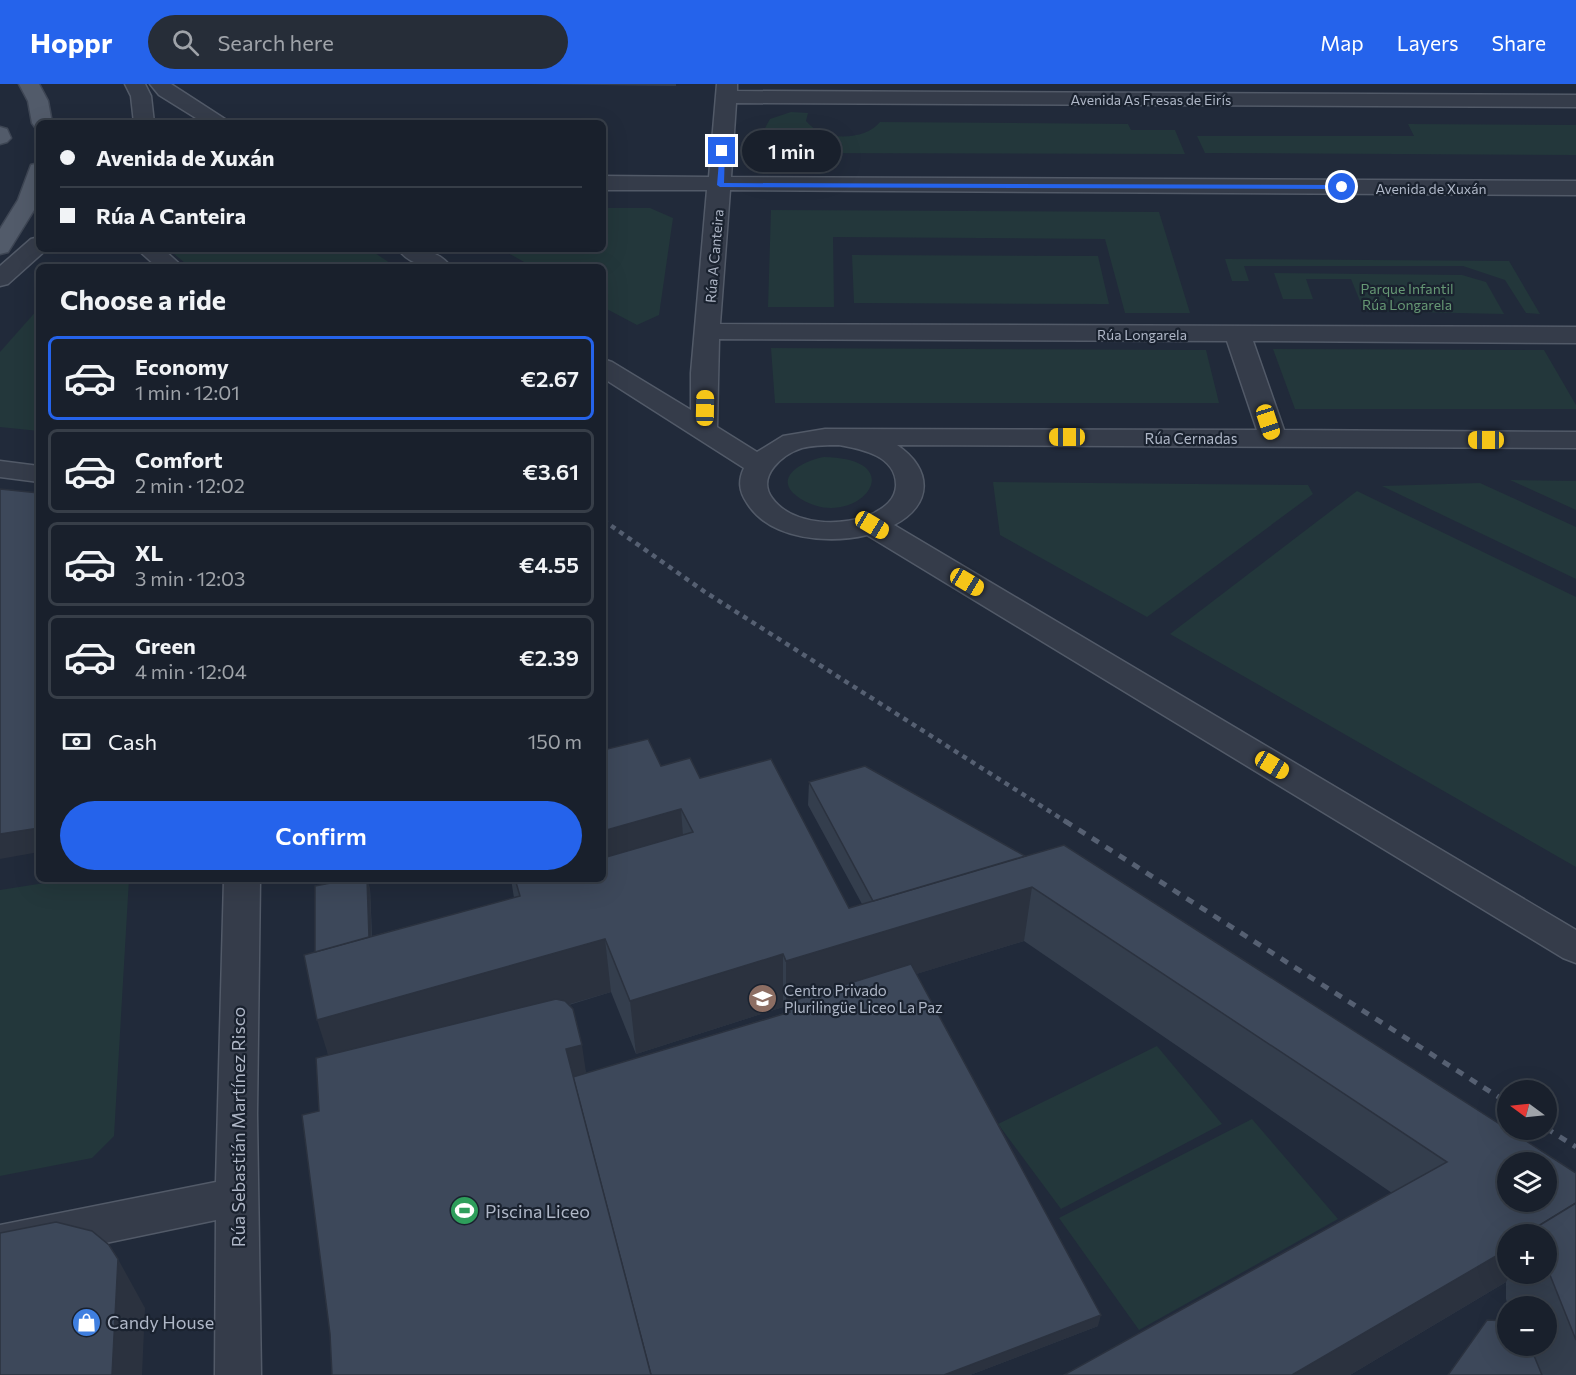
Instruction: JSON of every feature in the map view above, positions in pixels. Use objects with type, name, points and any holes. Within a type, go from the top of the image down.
[{"type":"main road","points":[[29,84],[38,101],[41,120]]},
{"type":"main road","points":[[0,133],[0,138]]},
{"type":"main road","points":[[0,247],[23,211],[36,182]]},
{"type":"street","points":[[135,84],[141,96],[144,120]]},
{"type":"street","points":[[160,84],[166,91],[213,120]]},
{"type":"street","name":"Avenida As Fresas de Eirís","points":[[727,90],[1407,92],[1576,101]]},
{"type":"street","name":"Rúa A Canteira","points":[[704,428],[704,373],[727,90]]},
{"type":"street","name":"Avenida de Xuxán","points":[[606,183],[1576,188]]},
{"type":"street","points":[[0,279],[36,247]]},
{"type":"street","points":[[153,252],[167,264]]},
{"type":"street","points":[[415,252],[434,264]]},
{"type":"street","name":"Rúa Longarela","points":[[709,331],[1238,335],[1572,341]]},
{"type":"street","points":[[1238,335],[1274,438]]},
{"type":"street","points":[[606,369],[704,428],[759,465]]},
{"type":"street","points":[[816,437],[841,437],[879,446],[894,455],[905,466],[911,479],[910,492],[903,505],[890,516],[872,525],[849,530],[823,530],[799,526],[778,518],[763,506],[754,493],[753,478],[759,465],[772,452],[792,443],[816,437]]},
{"type":"street","name":"Rúa Cernadas","points":[[841,437],[1576,440]]},
{"type":"street","points":[[905,466],[951,437]]},
{"type":"street","points":[[0,469],[36,474]]},
{"type":"street","points":[[872,525],[1576,948]]},
{"type":"street","name":"Rúa Sebastián Martínez Risco","points":[[238,1375],[237,1197],[242,882]]},
{"type":"street","points":[[0,1245],[237,1197]]},
{"type":"green space","points":[[791,112],[808,113],[806,121],[813,128],[832,135],[843,136],[864,133],[873,129],[880,122],[1128,124],[1131,130],[1175,130],[1185,154],[768,153],[765,128],[770,119]]},
{"type":"green space","points":[[1408,124],[1576,125],[1576,155],[1205,153],[1197,136],[1414,136]]},
{"type":"green space","points":[[606,208],[650,208],[673,218],[659,315],[637,325],[606,309],[606,264],[528,264],[506,252],[606,252]]},
{"type":"green space","points":[[771,210],[1159,212],[1190,313],[1125,313],[1105,239],[833,237],[834,307],[768,307]]},
{"type":"green space","points":[[172,252],[374,252],[392,264],[186,264]]},
{"type":"green space","points":[[852,255],[1098,256],[1109,304],[854,303]]},
{"type":"green space","points":[[1225,259],[1509,261],[1540,314],[1526,313],[1505,280],[1463,266],[1244,266],[1249,281],[1232,281]]},
{"type":"green space","name":"Parque Infantil Rúa Longarela","points":[[1274,273],[1462,275],[1486,282],[1504,314],[1364,311],[1351,279],[1306,279],[1313,299],[1283,299]]},
{"type":"green space","points":[[36,311],[36,431],[0,427],[0,352]]},
{"type":"green space","points":[[771,348],[1206,350],[1219,403],[775,403]]},
{"type":"green space","points":[[1273,349],[1544,350],[1576,405],[1576,409],[1295,409]]},
{"type":"green space","points":[[824,457],[852,461],[867,469],[872,480],[868,491],[857,501],[840,507],[821,507],[801,499],[792,492],[788,485],[788,478],[792,472],[807,462]]},
{"type":"green space","points":[[1510,480],[1576,481],[1576,510]]},
{"type":"green space","points":[[993,482],[1308,485],[1313,494],[1147,617],[1000,535]]},
{"type":"green space","points":[[1480,483],[1576,527],[1576,579],[1382,486]]},
{"type":"green space","points":[[1357,491],[1576,597],[1576,867],[1170,634]]},
{"type":"green space","points":[[51,882],[129,882],[114,1136],[92,1158],[0,1176],[0,890]]},
{"type":"green space","points":[[1157,1046],[1222,1124],[1061,1209],[998,1124]]},
{"type":"green space","points":[[1252,1119],[1338,1219],[1139,1330],[1059,1218]]},
{"type":"building","points":[[0,489],[36,493],[36,828],[0,834]]},
{"type":"building","points":[[648,739],[661,766],[690,758],[700,778],[771,759],[849,908],[1064,845],[1497,1122],[1497,1140],[1524,1140],[1543,1152],[1497,1152],[1497,1212],[1557,1212],[1557,1161],[1576,1173],[1576,1203],[1542,1224],[1497,1224],[1497,1255],[1292,1375],[1064,1375],[1447,1162],[1032,887],[786,961],[783,954],[630,1001],[605,939],[317,1020],[304,955],[520,896],[516,882],[606,882],[606,857],[693,832],[681,809],[606,830],[606,749]]},
{"type":"building","points":[[865,766],[1025,856],[873,901],[809,782]]},
{"type":"building","points":[[336,882],[367,882],[369,937],[315,952],[315,886]]},
{"type":"building","points":[[911,964],[1101,1315],[944,1375],[651,1375],[573,1077],[790,1012],[786,1003]]},
{"type":"building","name":"Piscina Liceo","points":[[556,999],[565,1001],[573,1009],[582,1045],[566,1049],[651,1375],[332,1375],[330,1334],[302,1115],[319,1111],[316,1058]]},
{"type":"building","points":[[1576,1203],[1576,1340],[1554,1284],[1557,1284],[1557,1224],[1542,1224]]},
{"type":"building","points":[[56,1222],[92,1231],[109,1245],[118,1259],[112,1375],[0,1375],[0,1233]]},
{"type":"building","points":[[1487,1320],[1497,1320],[1497,1356],[1534,1356],[1542,1375],[1448,1375]]},
{"type":"railway","points":[[606,522],[705,592],[1068,823]]},
{"type":"railway","points":[[1065,821],[1497,1096]]},
{"type":"railway","points":[[1557,1135],[1576,1147]]},
{"type":"place","name":"Centro Privado Plurilingüe Liceo La Paz","points":[[763,999]]},
{"type":"place","name":"Piscina Liceo","points":[[464,1211]]},
{"type":"place","name":"Candy House","points":[[86,1322]]},
{"type":"route","points":[[722,151],[720,185],[1342,187]]}]
